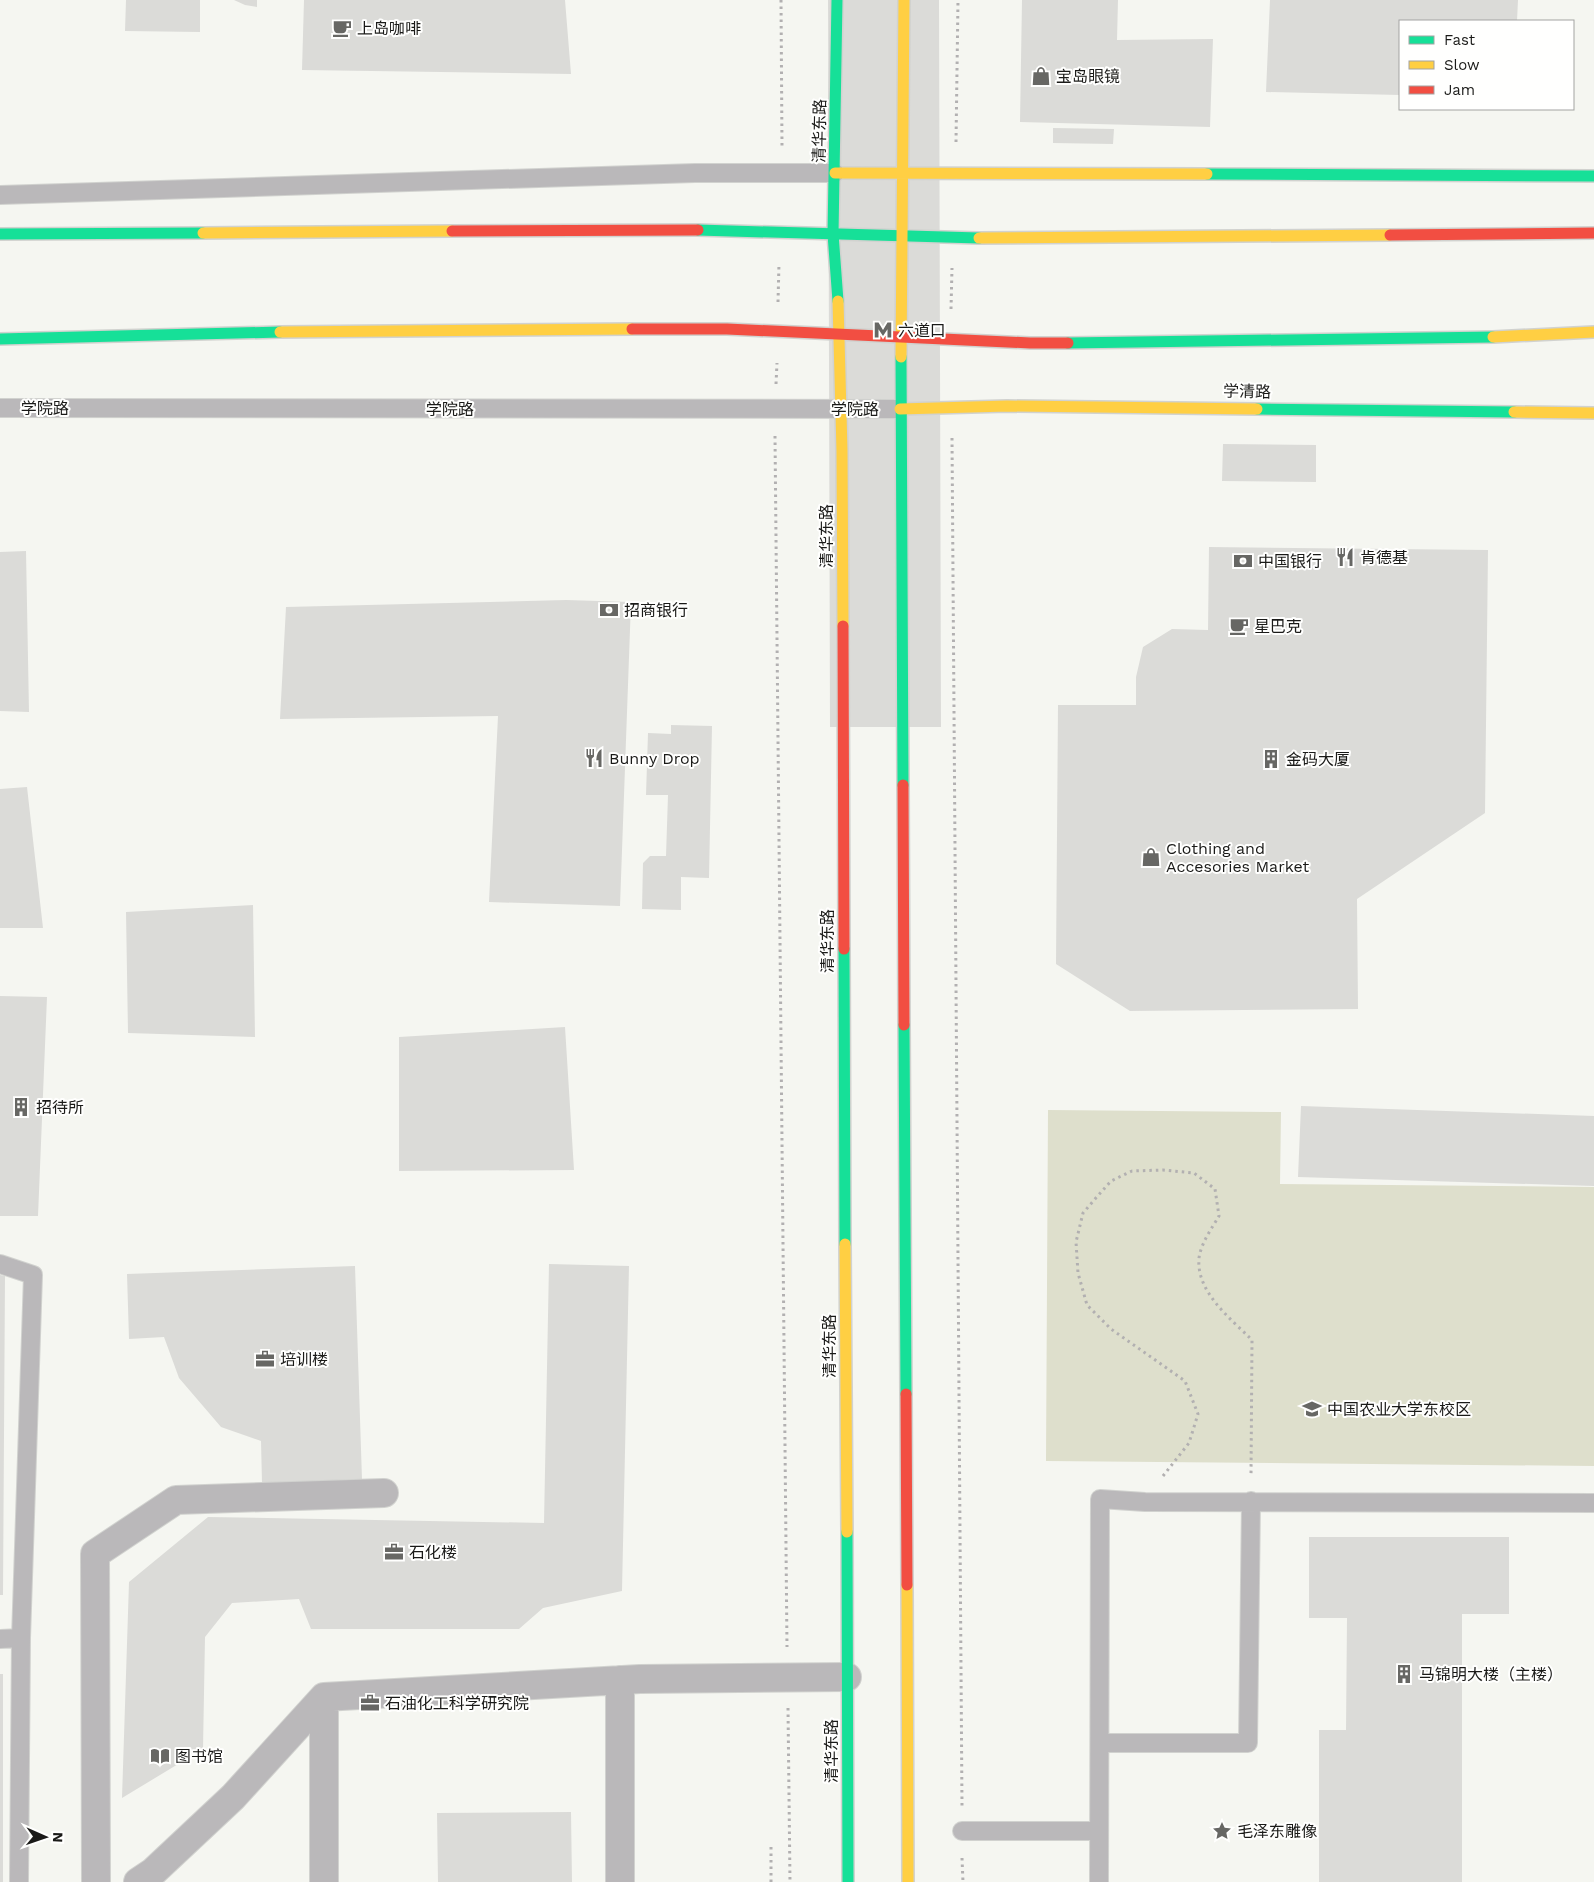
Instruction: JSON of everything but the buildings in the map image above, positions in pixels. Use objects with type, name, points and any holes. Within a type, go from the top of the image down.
[{"type":"main road","name":"清华东路","points":[[837,0],[833,234],[840,334],[841,410],[848,1882]]},
{"type":"main road","points":[[904,0],[900,174],[900,409],[902,470],[908,1882]]},
{"type":"main road","points":[[834,173],[1594,176]]},
{"type":"main road","points":[[0,234],[695,230],[1022,239],[1594,234]]},
{"type":"main road","points":[[0,339],[361,330],[727,329],[1030,343],[1434,339],[1594,332]]},
{"type":"main road","name":"学清路","points":[[900,409],[1171,407],[1594,413]]},
{"type":"street","points":[[96,1882],[95,1554],[176,1500],[384,1493]]},
{"type":"street","points":[[138,1882],[153,1872],[233,1797],[324,1697],[620,1680],[847,1677]]},
{"type":"street","points":[[620,1680],[620,1882]]},
{"type":"street","points":[[324,1697],[324,1882]]},
{"type":"lane","points":[[0,195],[685,174],[834,173]]},
{"type":"lane","name":"学院路","points":[[0,408],[900,409]]},
{"type":"lane","points":[[0,1264],[33,1275],[21,1638],[19,1882]]},
{"type":"lane","points":[[1099,1882],[1100,1499],[1146,1502],[1594,1503]]},
{"type":"lane","points":[[1100,1743],[1248,1743],[1251,1501]]},
{"type":"lane","points":[[0,1639],[21,1638]]},
{"type":"lane","points":[[962,1832],[1099,1831]]},
{"type":"path","points":[[782,0],[782,173]]},
{"type":"path","points":[[955,173],[958,0]]},
{"type":"path","points":[[779,232],[775,410],[790,1882]]},
{"type":"path","points":[[950,339],[953,237]]},
{"type":"path","points":[[951,408],[963,1882]]},
{"type":"path","points":[[1146,1502],[1190,1443],[1198,1414],[1185,1381],[1111,1329],[1088,1305],[1078,1273],[1076,1242],[1083,1213],[1111,1181],[1132,1171],[1163,1170],[1194,1173],[1214,1189],[1219,1216],[1208,1234],[1199,1258],[1204,1286],[1219,1307],[1252,1340],[1251,1501]]},
{"type":"path","points":[[771,1846],[771,1882]]},
{"type":"green space","points":[[1048,1110],[1281,1112],[1280,1184],[1594,1187],[1594,1466],[1046,1461]]},
{"type":"traffic: fast","points":[[837,0],[833,234],[838,301]]},
{"type":"traffic: fast","points":[[1207,174],[1594,176]]},
{"type":"traffic: fast","points":[[698,230],[979,238]]},
{"type":"traffic: fast","points":[[0,234],[203,233]]},
{"type":"traffic: fast","points":[[0,339],[280,332]]},
{"type":"traffic: fast","points":[[1068,343],[1493,337]]},
{"type":"traffic: fast","points":[[901,357],[903,785]]},
{"type":"traffic: fast","points":[[1257,409],[1514,412]]},
{"type":"traffic: fast","points":[[844,949],[845,1244]]},
{"type":"traffic: fast","points":[[904,1025],[906,1394]]},
{"type":"traffic: fast","points":[[847,1532],[848,1882]]},
{"type":"traffic: slow","points":[[901,357],[904,0]]},
{"type":"traffic: slow","points":[[835,173],[1207,174]]},
{"type":"traffic: slow","points":[[203,233],[452,231]]},
{"type":"traffic: slow","points":[[979,238],[1390,235]]},
{"type":"traffic: slow","points":[[838,301],[842,451],[843,626]]},
{"type":"traffic: slow","points":[[280,332],[632,329]]},
{"type":"traffic: slow","points":[[1493,337],[1594,332]]},
{"type":"traffic: slow","points":[[900,409],[1007,406],[1257,409]]},
{"type":"traffic: slow","points":[[1514,412],[1594,413]]},
{"type":"traffic: slow","points":[[845,1244],[847,1532]]},
{"type":"traffic: slow","points":[[907,1585],[908,1882]]},
{"type":"traffic: jam","points":[[452,231],[698,230]]},
{"type":"traffic: jam","points":[[1390,235],[1594,233]]},
{"type":"traffic: jam","points":[[632,329],[727,329],[1030,343],[1068,343]]},
{"type":"traffic: jam","points":[[843,626],[844,949]]},
{"type":"traffic: jam","points":[[903,785],[904,1025]]},
{"type":"traffic: jam","points":[[906,1394],[907,1585]]},
{"type":"place","name":"上岛咖啡","points":[[342,28]]},
{"type":"place","name":"宝岛眼镜","points":[[1041,76]]},
{"type":"place","name":"六道口","points":[[883,330]]},
{"type":"place","name":"肯德基","points":[[1345,557]]},
{"type":"place","name":"中国银行","points":[[1243,561]]},
{"type":"place","name":"招商银行","points":[[609,610]]},
{"type":"place","name":"星巴克","points":[[1239,626]]},
{"type":"place","name":"Bunny Drop","points":[[594,758]]},
{"type":"place","name":"金码大厦","points":[[1271,759]]},
{"type":"place","name":"Clothing and Accesories Market","points":[[1151,857]]},
{"type":"place","name":"招待所","points":[[21,1107]]},
{"type":"place","name":"培训楼","points":[[265,1359]]},
{"type":"place","name":"中国农业大学东校区","points":[[1312,1409]]},
{"type":"place","name":"石化楼","points":[[394,1552]]},
{"type":"place","name":"马锦明大楼（主楼）","points":[[1404,1674]]},
{"type":"place","name":"石油化工科学研究院","points":[[370,1703]]},
{"type":"place","name":"图书馆","points":[[160,1756]]},
{"type":"place","name":"毛泽东雕像","points":[[1222,1831]]}]
